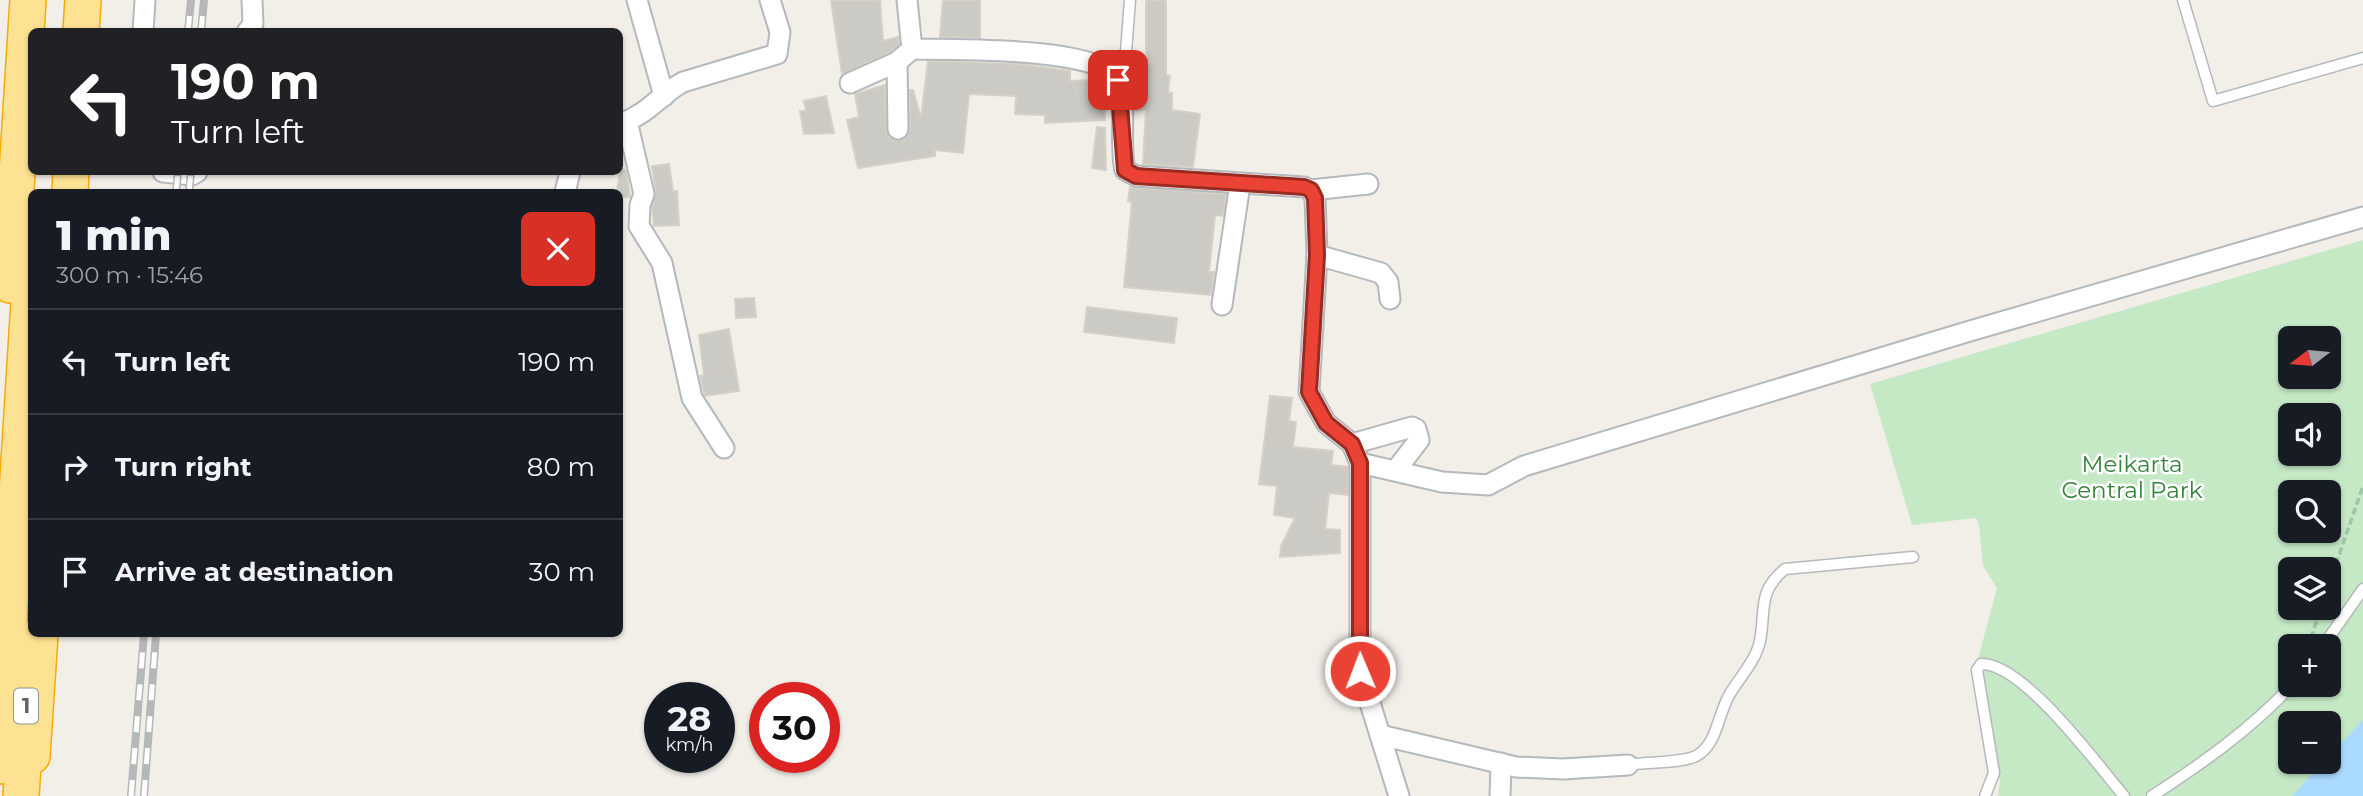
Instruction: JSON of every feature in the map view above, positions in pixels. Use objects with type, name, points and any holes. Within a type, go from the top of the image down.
[{"type":"highway","points":[[0,453],[28,0]]},
{"type":"highway","points":[[45,28],[47,0]]},
{"type":"highway","points":[[67,28],[69,0]]},
{"type":"highway","points":[[81,28],[83,0]]},
{"type":"highway","name":"1","points":[[0,766],[28,318]]},
{"type":"highway","name":"1","points":[[21,796],[31,637]]},
{"type":"highway","name":"1","points":[[30,796],[40,637]]},
{"type":"street","points":[[143,28],[145,0]]},
{"type":"street","points":[[250,28],[253,24],[252,0]]},
{"type":"street","points":[[637,0],[664,96]]},
{"type":"street","points":[[724,448],[692,398],[665,273],[654,246],[639,226],[644,194],[623,122],[655,106],[683,82],[777,54],[780,32],[770,0]]},
{"type":"street","points":[[907,0],[912,49]]},
{"type":"street","points":[[850,83],[897,62],[912,49],[1054,54],[1111,72],[1118,80],[1125,170],[1136,176],[1304,187],[1311,190],[1368,184]]},
{"type":"street","points":[[897,62],[898,129]]},
{"type":"street","points":[[1222,305],[1240,184]]},
{"type":"street","points":[[1311,190],[1315,198],[1317,255],[1309,392],[1326,423],[1352,444],[1360,463],[1360,671],[1380,735],[1393,793]]},
{"type":"street","points":[[1360,463],[1441,482],[1488,485],[1524,466],[1970,331],[2363,217]]},
{"type":"street","points":[[1317,255],[1381,273],[1388,282],[1390,299]]},
{"type":"street","points":[[1352,444],[1412,427],[1416,429],[1419,440],[1396,470]]},
{"type":"street","points":[[1380,735],[1500,763],[1563,769],[1628,765]]},
{"type":"street","points":[[1500,763],[1500,796]]},
{"type":"lane","points":[[1118,80],[1125,64],[1129,0]]},
{"type":"lane","points":[[2183,0],[2213,102],[2363,58]]},
{"type":"lane","points":[[1628,765],[1694,757],[1708,748],[1729,694],[1748,667],[1760,642],[1762,605],[1770,581],[1784,569],[1913,557]]},
{"type":"lane","points":[[2331,634],[2363,589]]},
{"type":"lane","points":[[1985,796],[1994,773],[1977,670],[1981,664],[1992,664],[2034,691],[2124,796]]},
{"type":"lane","points":[[2152,796],[2199,766],[2262,717],[2281,697]]},
{"type":"path","points":[[2338,557],[2363,486]]},
{"type":"green space","name":"Meikarta Central Park","points":[[2363,240],[2363,796],[1998,796],[2000,780],[1980,721],[1973,678],[1997,588],[1983,566],[1979,524],[1976,518],[1912,525],[1870,384]]},
{"type":"water","points":[[2363,720],[2363,796],[2292,796],[2312,774],[2341,774],[2341,743]]},
{"type":"building","points":[[831,0],[880,0],[883,41],[898,37],[899,44],[890,52],[842,74]]},
{"type":"building","points":[[943,0],[980,0],[980,38],[940,37]]},
{"type":"building","points":[[1146,0],[1166,0],[1166,75],[1170,76],[1168,93],[1172,93],[1172,110],[1200,114],[1193,167],[1143,164],[1146,110],[1135,110],[1134,93],[1138,72],[1146,72]]},
{"type":"building","points":[[928,61],[1020,64],[1070,71],[1070,81],[1094,80],[1094,92],[1105,92],[1105,120],[1045,123],[1045,115],[1015,114],[1016,96],[969,94],[963,153],[935,150],[935,156],[858,168],[847,120],[859,117],[855,94],[885,85],[887,135],[893,140],[904,140],[910,130],[910,90],[913,90],[921,118]]},
{"type":"building","points":[[826,96],[834,133],[804,134],[800,111],[806,111],[804,101]]},
{"type":"building","points":[[1097,127],[1105,128],[1106,170],[1092,168]]},
{"type":"building","points":[[669,164],[673,191],[677,191],[679,225],[654,226],[652,207],[656,192],[652,166]]},
{"type":"building","points":[[623,170],[626,170],[630,197],[623,197],[623,189],[617,189],[619,175],[623,175]]},
{"type":"building","points":[[1130,187],[1226,194],[1223,216],[1215,215],[1209,272],[1214,272],[1211,295],[1124,287],[1132,202],[1128,201]]},
{"type":"building","points":[[754,298],[756,317],[736,318],[735,299]]},
{"type":"building","points":[[1087,307],[1177,318],[1174,343],[1084,332]]},
{"type":"building","points":[[729,329],[739,391],[705,396],[700,376],[704,375],[699,335]]},
{"type":"building","points":[[1270,396],[1292,398],[1289,421],[1296,422],[1293,447],[1333,451],[1331,465],[1348,467],[1348,495],[1329,493],[1325,529],[1340,530],[1340,553],[1280,557],[1281,546],[1295,518],[1274,515],[1277,486],[1259,484]]},
{"type":"railway","points":[[188,28],[191,0]]},
{"type":"railway","points":[[201,28],[204,0]]},
{"type":"railway","points":[[176,189],[178,175]]},
{"type":"railway","points":[[189,189],[191,175]]},
{"type":"railway","points":[[131,796],[144,637]]},
{"type":"railway","points":[[144,796],[156,637]]},
{"type":"route","points":[[1118,80],[1121,91],[1122,158],[1125,170],[1136,176],[1304,187],[1311,190],[1315,198],[1317,255],[1309,392],[1326,423],[1352,444],[1360,463],[1360,671]]}]
